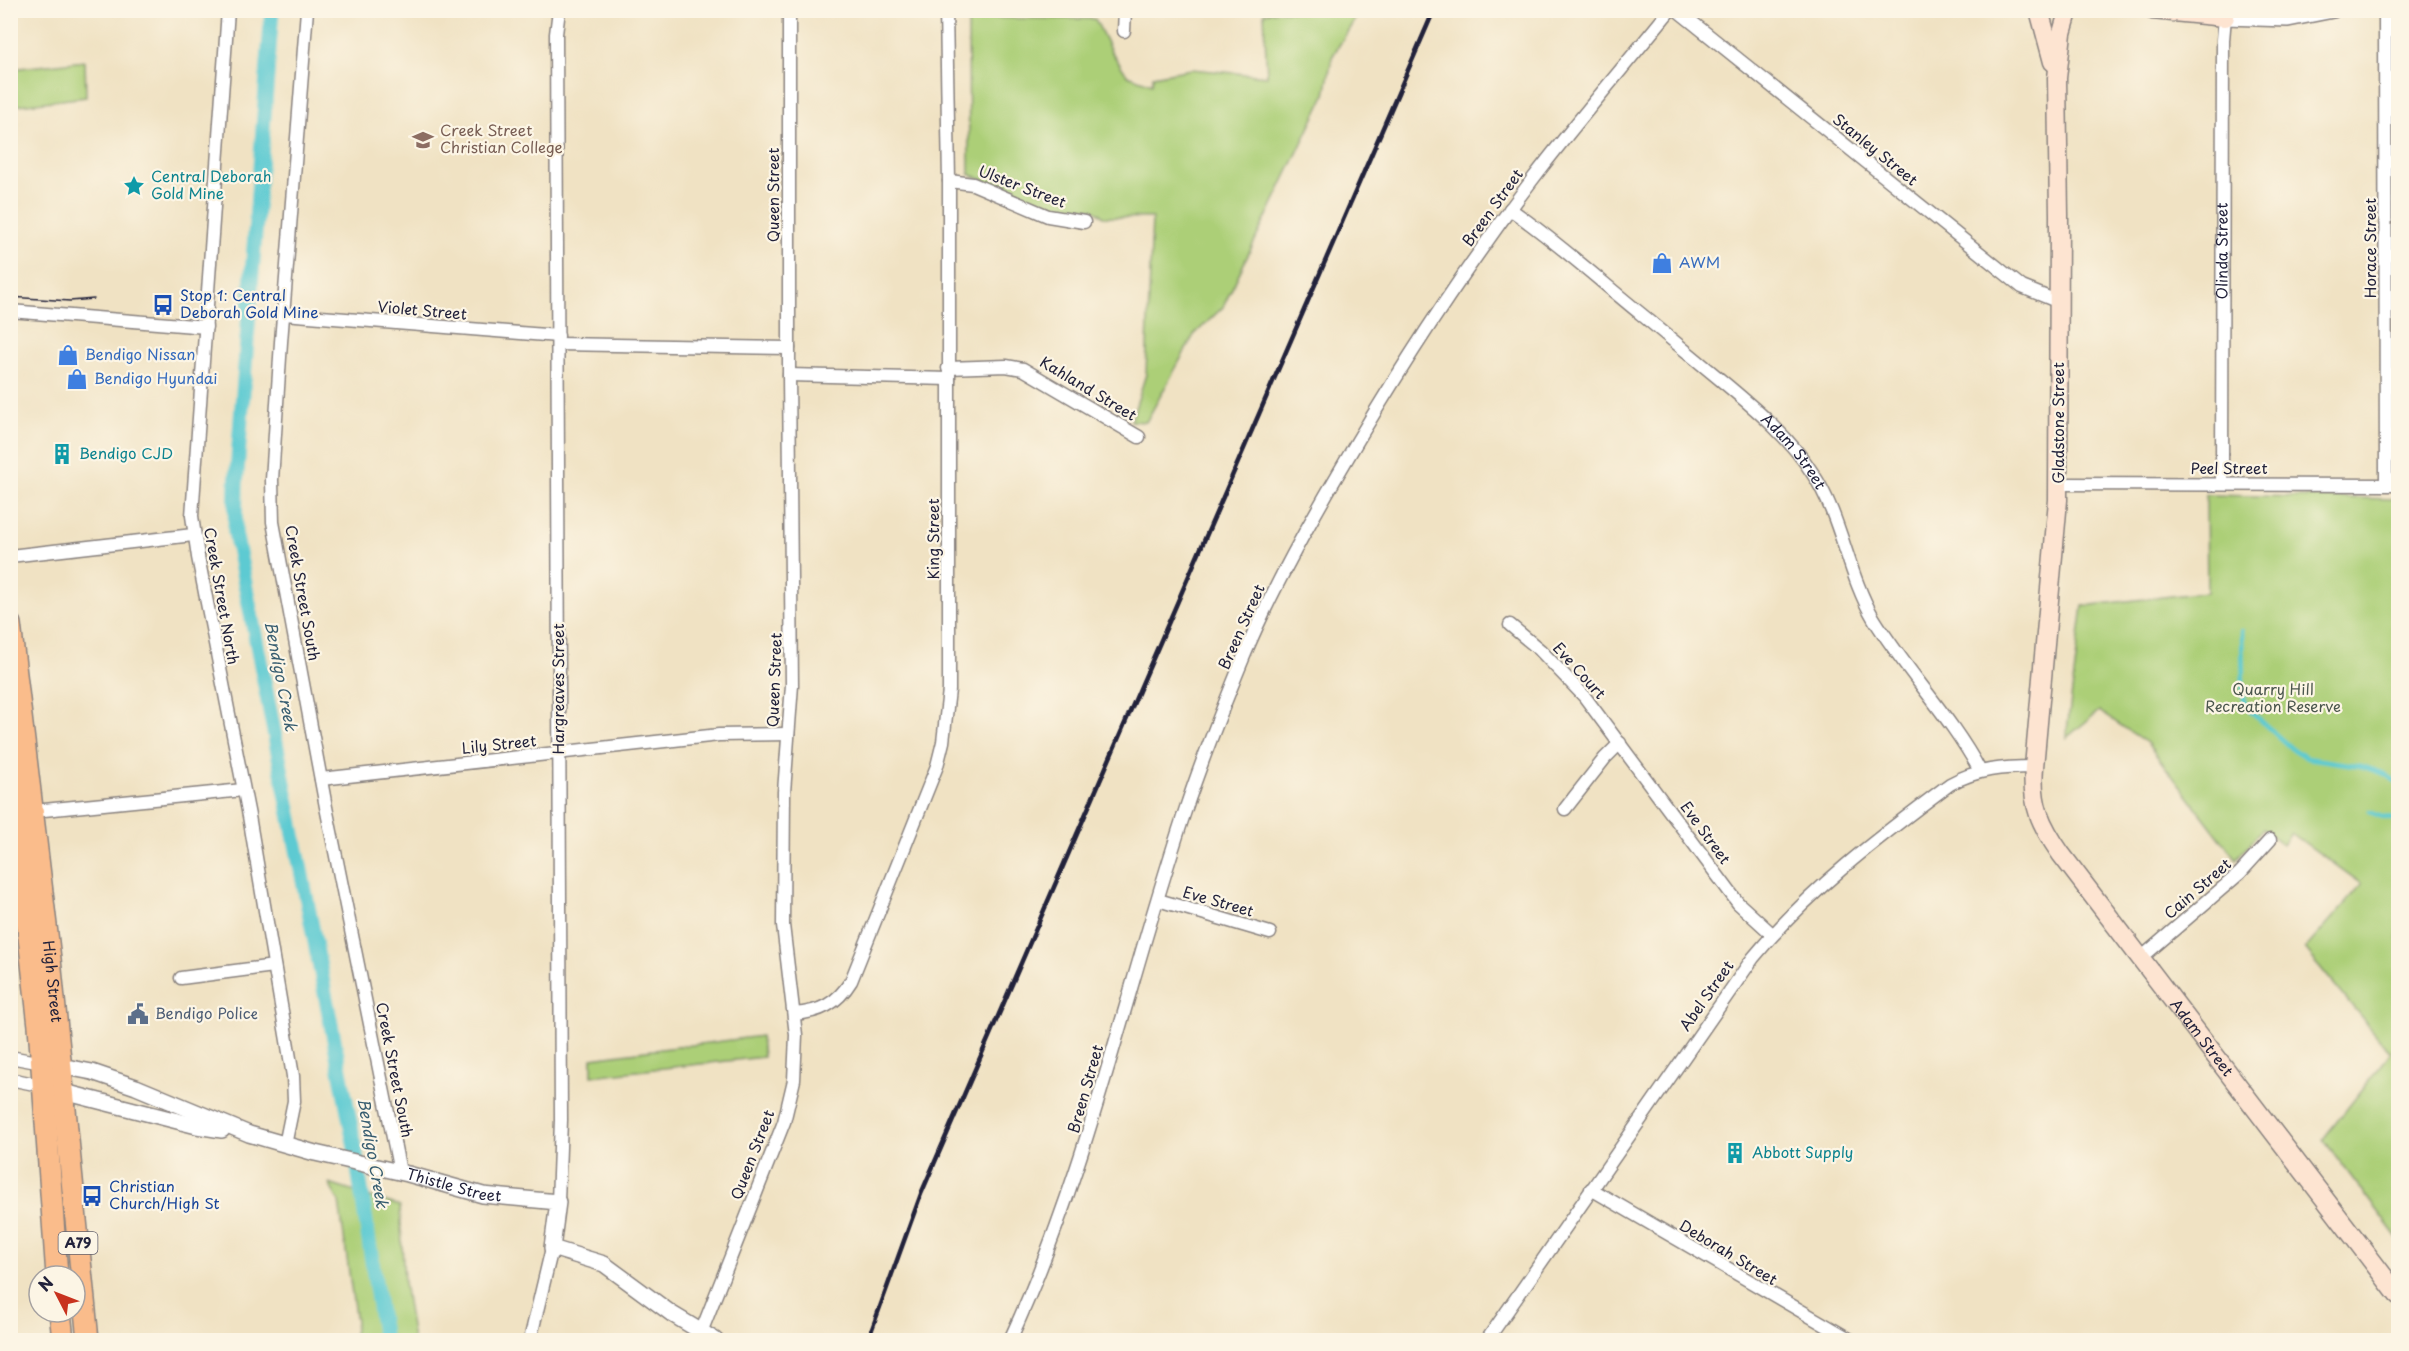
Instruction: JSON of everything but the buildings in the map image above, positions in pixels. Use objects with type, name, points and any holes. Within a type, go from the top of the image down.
[{"type":"highway","name":"High Street","points":[[10,624],[20,811],[88,1341]]},
{"type":"highway","name":"High Street","points":[[10,767],[20,811]]},
{"type":"highway","name":"High Street","points":[[54,1089],[57,1264]]},
{"type":"highway","points":[[61,1324],[63,1341]]},
{"type":"main road","name":"Gladstone Street","points":[[2039,10],[2057,78]]},
{"type":"main road","points":[[2046,10],[2068,11]]},
{"type":"main road","points":[[2152,10],[2226,13]]},
{"type":"main road","name":"Gladstone Street","points":[[2034,767],[2059,484],[2057,78],[2062,33],[2068,11]]},
{"type":"main road","name":"Adam Street","points":[[2034,767],[2034,802],[2042,825],[2140,958],[2398,1295]]},
{"type":"street","name":"Creek Street North","points":[[228,10],[192,516],[243,790],[294,1090],[293,1113],[285,1145]]},
{"type":"street","name":"Creek Street South","points":[[307,10],[272,480],[273,522],[321,779],[400,1172]]},
{"type":"street","name":"Hargreaves Street","points":[[552,10],[556,34]]},
{"type":"street","name":"Hargreaves Street","points":[[530,1341],[552,1248],[558,1202],[561,1130],[556,34],[559,10]]},
{"type":"street","name":"Queen Street","points":[[699,1336],[784,1122],[797,1063],[794,1014],[783,925],[784,823],[792,685],[789,10]]},
{"type":"street","name":"King Street","points":[[794,1014],[812,1012],[830,1005],[844,992],[851,981],[937,766],[943,742],[949,690],[949,181],[946,10]]},
{"type":"street","points":[[1124,31],[1125,10]]},
{"type":"street","name":"Breen Street","points":[[1010,1341],[1026,1306],[1084,1150],[1185,809],[1244,656],[1278,583],[1325,496],[1404,361],[1510,209],[1670,10]]},
{"type":"street","name":"Stanley Street","points":[[1677,10],[2022,287],[2059,302]]},
{"type":"street","points":[[2226,13],[2288,19],[2333,10]]},
{"type":"street","name":"Horace Street","points":[[2385,10],[2392,485]]},
{"type":"street","name":"Olinda Street","points":[[2222,483],[2223,40],[2226,13]]},
{"type":"street","name":"Ulster Street","points":[[949,181],[973,184],[1048,216],[1066,221],[1084,222]]},
{"type":"street","name":"Adam Street","points":[[1510,209],[1683,348],[1783,436],[1812,473],[1825,495],[1853,575],[1869,610],[1967,748],[1980,771]]},
{"type":"street","points":[[10,311],[206,327]]},
{"type":"street","name":"Violet Street","points":[[284,314],[558,340],[789,348]]},
{"type":"street","name":"Kahland Street","points":[[789,375],[948,374],[1006,366],[1023,369],[1045,380],[1111,423],[1139,437]]},
{"type":"street","name":"Peel Street","points":[[2059,484],[2392,485]]},
{"type":"street","points":[[10,556],[194,535]]},
{"type":"street","name":"Eve Court","points":[[1510,626],[1563,672],[1620,742]]},
{"type":"street","name":"Lily Street","points":[[321,779],[719,735],[788,734]]},
{"type":"street","points":[[1565,809],[1620,742]]},
{"type":"street","name":"Eve Street","points":[[1620,742],[1738,903],[1772,934]]},
{"type":"street","name":"Abel Street","points":[[1487,1341],[1590,1189],[1772,934],[1859,852],[1950,784],[1980,771],[2003,767],[2034,767]]},
{"type":"street","points":[[20,811],[243,790]]},
{"type":"street","name":"Cain Street","points":[[2140,958],[2240,873],[2270,840]]},
{"type":"street","name":"Eve Street","points":[[1158,900],[1270,933]]},
{"type":"street","points":[[181,978],[274,966]]},
{"type":"street","name":"Thistle Street","points":[[10,1057],[92,1072],[136,1087],[249,1134],[315,1154],[333,1156],[417,1176],[483,1195],[558,1202]]},
{"type":"street","name":"Thistle Street","points":[[10,1079],[197,1126],[249,1134]]},
{"type":"street","name":"Deborah Street","points":[[1590,1189],[1851,1341]]},
{"type":"street","points":[[552,1248],[604,1264],[699,1336],[715,1341]]},
{"type":"green space","points":[[1360,11],[1332,57],[1325,95],[1223,307],[1194,335],[1146,422],[1131,421],[1146,374],[1152,218],[1103,217],[1092,209],[1085,208],[1051,209],[969,174],[968,18],[1095,19],[1111,51],[1127,75],[1152,84],[1153,76],[1191,69],[1267,76],[1264,13]]},
{"type":"green space","points":[[85,61],[86,97],[11,106],[11,69]]},
{"type":"green space","name":"Quarry Hill Recreation Reserve","points":[[2206,495],[2398,499],[2398,1239],[2323,1139],[2391,1053],[2305,949],[2362,884],[2291,833],[2283,845],[2263,829],[2236,859],[2147,743],[2099,711],[2066,738],[2083,606],[2207,592]]},
{"type":"green space","points":[[761,1036],[763,1057],[592,1076],[592,1058]]},
{"type":"green space","points":[[329,1184],[400,1206],[404,1282],[413,1340],[353,1340],[356,1322],[339,1202]]},
{"type":"waterway","name":"Bendigo Creek","points":[[272,10],[236,485],[235,532],[354,1142],[384,1340]]},
{"type":"waterway","points":[[2242,631],[2243,692],[2245,704],[2251,712],[2292,749],[2307,758],[2361,766],[2385,774],[2398,783]]},
{"type":"waterway","points":[[2370,812],[2398,820]]},
{"type":"tram line","points":[[10,297],[70,301],[94,299]]},
{"type":"railway","points":[[868,1340],[921,1194],[1434,10]]},
{"type":"place","name":"Creek Street Christian College","points":[[423,140]]},
{"type":"place","name":"Central Deborah Gold Mine","points":[[134,186]]},
{"type":"place","name":"AWM","points":[[1662,263]]},
{"type":"place","name":"Stop 1: Central Deborah Gold Mine","points":[[163,305]]},
{"type":"place","name":"Bendigo Nissan","points":[[68,355]]},
{"type":"place","name":"Bendigo Hyundai","points":[[77,379]]},
{"type":"place","name":"Bendigo CJD","points":[[62,454]]},
{"type":"place","name":"Bendigo Police","points":[[138,1014]]},
{"type":"place","name":"Abbott Supply","points":[[1735,1153]]},
{"type":"place","name":"Christian Church/High St","points":[[92,1196]]}]
